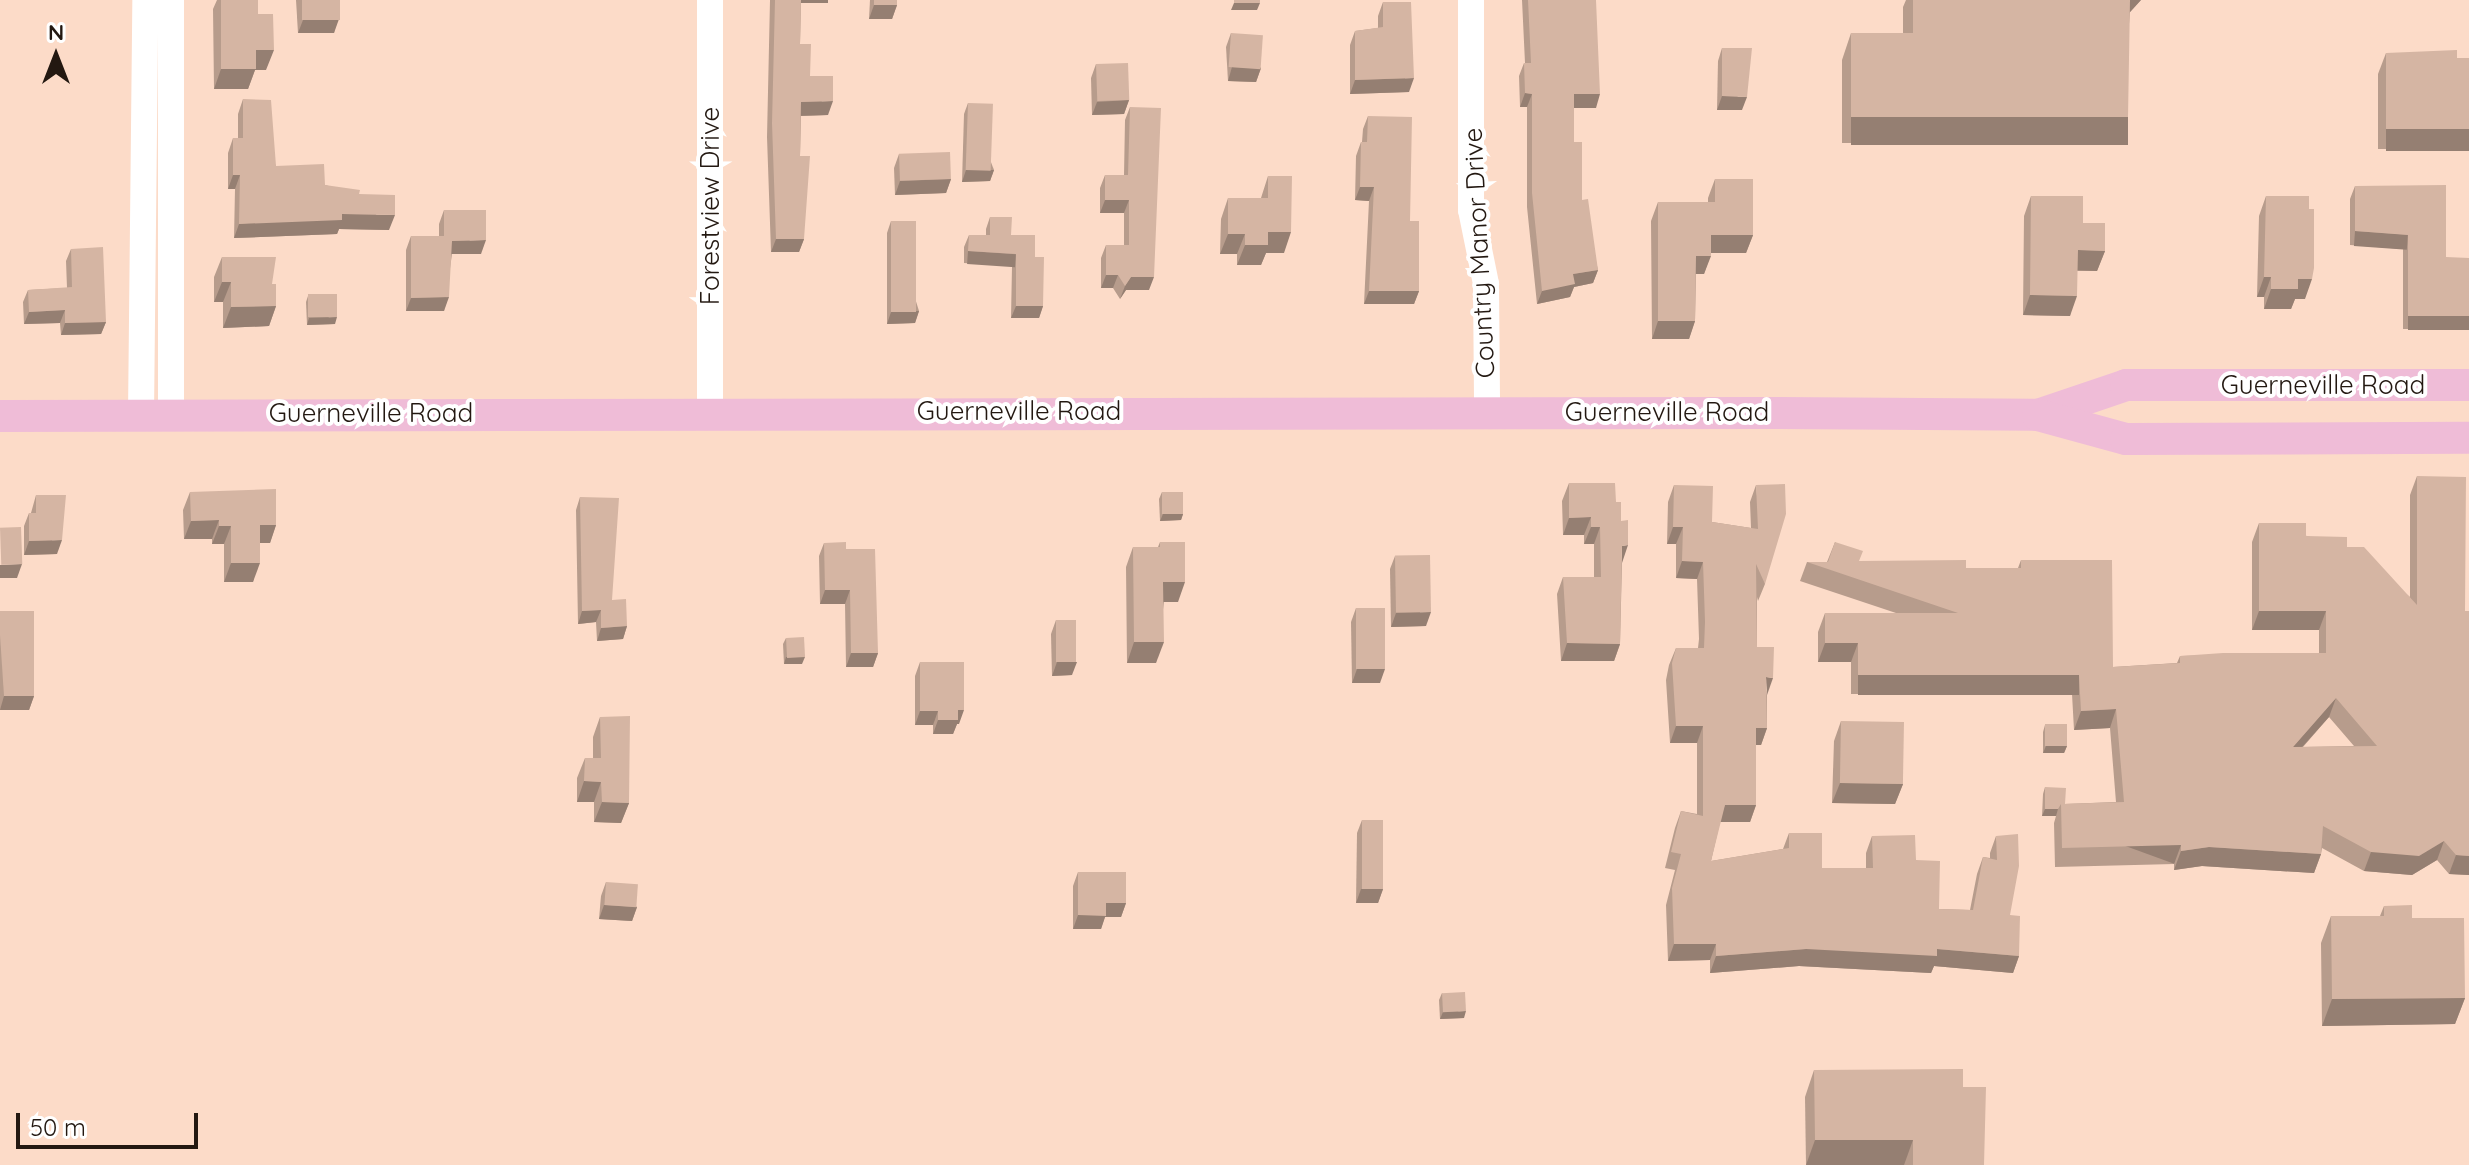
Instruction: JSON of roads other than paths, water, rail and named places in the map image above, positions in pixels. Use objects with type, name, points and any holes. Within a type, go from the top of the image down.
[{"type":"main road","name":"Guerneville Road","points":[[2038,415],[2126,385],[2469,385]]},
{"type":"main road","name":"Guerneville Road","points":[[0,416],[1487,410],[2038,415],[2126,439],[2469,438]]},
{"type":"street","points":[[145,0],[156,415]]},
{"type":"street","points":[[156,415],[171,0]]},
{"type":"street","name":"Forestview Drive","points":[[710,0],[710,411]]},
{"type":"street","name":"Country Manor Drive","points":[[1471,0],[1471,210],[1486,284],[1487,410]]}]
